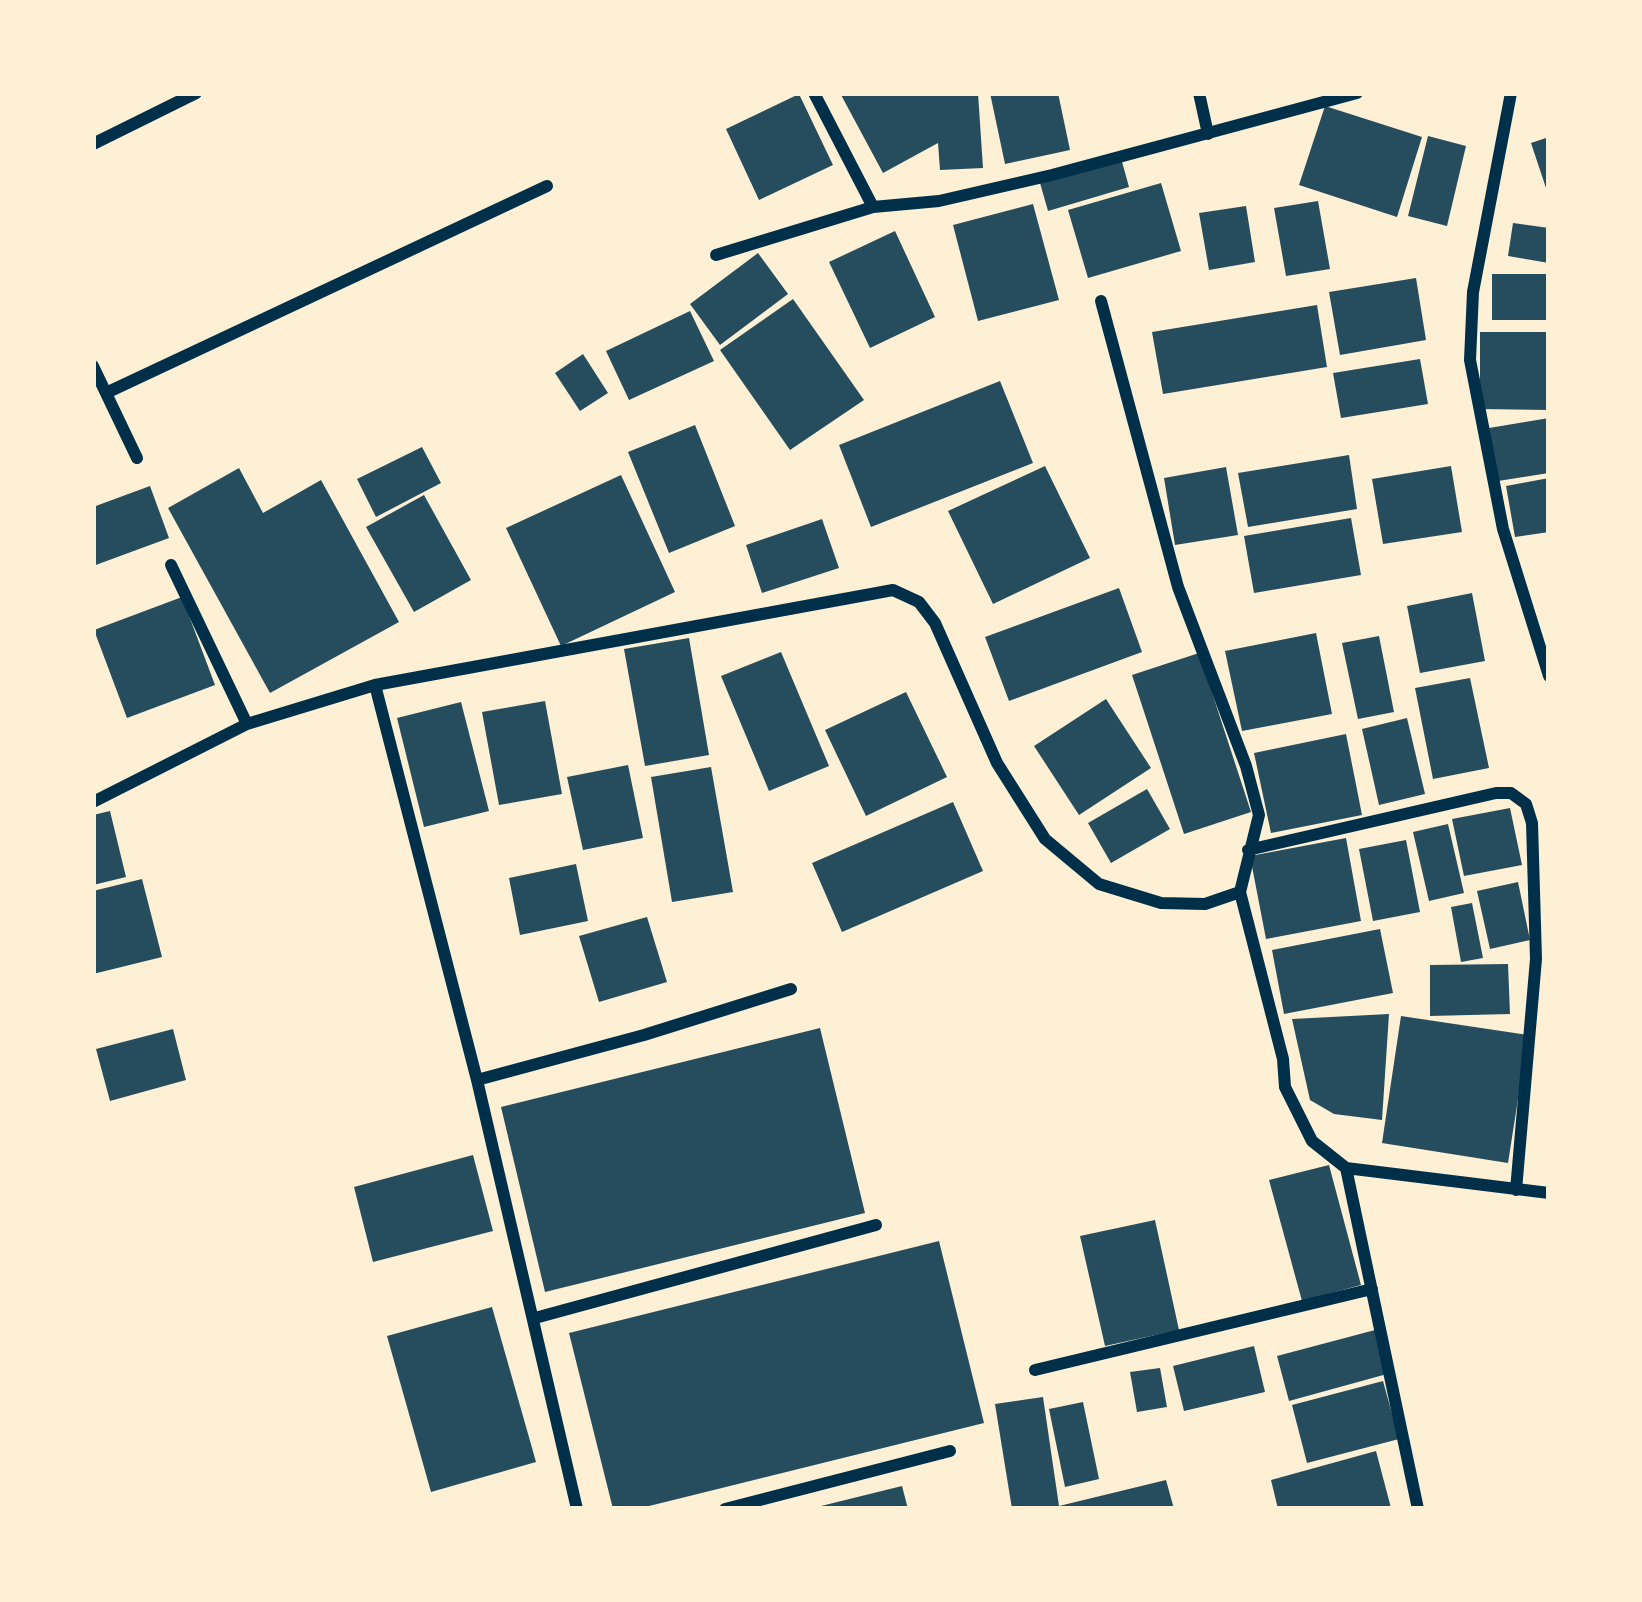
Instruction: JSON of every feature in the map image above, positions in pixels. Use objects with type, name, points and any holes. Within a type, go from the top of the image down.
[{"type":"street","points":[[93,144],[196,93]]},
{"type":"street","points":[[814,93],[873,207]]},
{"type":"street","points":[[1199,93],[1208,134]]},
{"type":"street","points":[[716,255],[873,207],[939,201],[1357,93]]},
{"type":"street","points":[[1511,93],[1473,292],[1470,360],[1503,529],[1549,676]]},
{"type":"street","points":[[106,393],[547,186]]},
{"type":"street","points":[[1101,301],[1178,587],[1246,766],[1259,815],[1240,892],[1283,1058],[1285,1087],[1312,1141],[1346,1168],[1549,1193]]},
{"type":"street","points":[[93,366],[137,458]]},
{"type":"street","points":[[171,565],[248,724]]},
{"type":"street","points":[[93,802],[248,724],[375,685],[893,590],[919,602],[935,623],[997,764],[1045,839],[1099,884],[1161,903],[1205,904],[1240,892]]},
{"type":"street","points":[[375,685],[477,1080],[578,1509]]},
{"type":"street","points":[[1248,850],[1496,794],[1511,793],[1526,804],[1532,823],[1536,958],[1516,1190]]},
{"type":"street","points":[[477,1080],[791,989]]},
{"type":"street","points":[[1346,1168],[1418,1509]]},
{"type":"street","points":[[535,1318],[876,1225]]},
{"type":"street","points":[[1035,1370],[1372,1289]]},
{"type":"street","points":[[725,1509],[950,1451]]},
{"type":"building","points":[[840,93],[978,93],[983,168],[940,170],[938,143],[883,173]]},
{"type":"building","points":[[990,93],[1058,93],[1070,150],[1005,164]]},
{"type":"building","points":[[799,94],[833,165],[759,200],[726,129]]},
{"type":"building","points":[[1325,106],[1422,137],[1397,217],[1299,185]]},
{"type":"building","points":[[1428,136],[1466,146],[1447,226],[1408,216]]},
{"type":"building","points":[[1549,137],[1549,193],[1548,194],[1531,143]]},
{"type":"building","points":[[1121,158],[1129,187],[1048,211],[1040,183]]},
{"type":"building","points":[[1161,183],[1181,251],[1088,278],[1068,210]]},
{"type":"building","points":[[1318,201],[1330,269],[1286,276],[1274,208]]},
{"type":"building","points":[[1033,204],[1059,300],[978,321],[953,225]]},
{"type":"building","points":[[1246,206],[1255,262],[1209,270],[1199,213]]},
{"type":"building","points":[[1513,223],[1549,228],[1549,263],[1508,256]]},
{"type":"building","points":[[895,231],[935,317],[870,348],[829,262]]},
{"type":"building","points":[[758,253],[788,294],[720,345],[690,304]]},
{"type":"building","points":[[1492,274],[1549,274],[1549,320],[1492,320]]},
{"type":"building","points":[[1416,278],[1426,340],[1340,355],[1329,292]]},
{"type":"building","points":[[793,299],[864,400],[790,450],[720,350]]},
{"type":"building","points":[[1317,305],[1327,367],[1163,394],[1152,332]]},
{"type":"building","points":[[690,311],[714,361],[629,400],[606,351]]},
{"type":"building","points":[[1480,332],[1549,332],[1549,410],[1480,409]]},
{"type":"building","points":[[583,354],[608,393],[580,411],[555,373]]},
{"type":"building","points":[[1420,359],[1428,404],[1341,418],[1333,373]]},
{"type":"building","points":[[1000,381],[1033,463],[871,527],[839,445]]},
{"type":"building","points":[[1549,418],[1549,473],[1498,481],[1489,428]]},
{"type":"building","points":[[695,425],[735,526],[669,553],[628,452]]},
{"type":"building","points":[[422,447],[441,483],[376,517],[357,479]]},
{"type":"building","points":[[1349,455],[1357,509],[1248,527],[1238,473]]},
{"type":"building","points":[[1045,466],[1090,558],[993,604],[948,511]]},
{"type":"building","points":[[1451,466],[1462,532],[1383,544],[1372,479]]},
{"type":"building","points":[[1226,467],[1238,535],[1175,545],[1164,478]]},
{"type":"building","points":[[239,468],[263,513],[321,480],[399,622],[270,693],[168,508]]},
{"type":"building","points":[[621,475],[675,592],[561,646],[506,528]]},
{"type":"building","points":[[1549,478],[1549,532],[1515,537],[1506,486]]},
{"type":"building","points":[[150,486],[169,538],[93,566],[93,507]]},
{"type":"building","points":[[424,495],[471,580],[414,612],[366,527]]},
{"type":"building","points":[[1351,518],[1361,575],[1254,593],[1244,536]]},
{"type":"building","points":[[822,519],[839,568],[762,593],[746,545]]},
{"type":"building","points":[[1119,588],[1142,652],[1009,701],[985,637]]},
{"type":"building","points":[[1472,593],[1485,661],[1420,673],[1407,606]]},
{"type":"building","points":[[182,597],[215,685],[127,718],[94,630]]},
{"type":"building","points":[[1316,633],[1332,714],[1242,731],[1225,651]]},
{"type":"building","points":[[1379,636],[1394,712],[1358,719],[1342,643]]},
{"type":"building","points":[[689,638],[709,755],[645,766],[624,649]]},
{"type":"building","points":[[781,652],[829,766],[769,791],[721,676]]},
{"type":"building","points":[[1199,653],[1251,812],[1184,834],[1132,675]]},
{"type":"building","points":[[1470,678],[1489,768],[1433,779],[1415,688]]},
{"type":"building","points":[[906,692],[947,777],[866,816],[825,730]]},
{"type":"building","points":[[1106,699],[1151,768],[1079,815],[1034,746]]},
{"type":"building","points":[[545,701],[562,794],[499,805],[482,712]]},
{"type":"building","points":[[461,702],[489,811],[424,827],[397,718]]},
{"type":"building","points":[[1407,718],[1425,794],[1379,805],[1362,729]]},
{"type":"building","points":[[1346,734],[1362,815],[1271,833],[1254,753]]},
{"type":"building","points":[[628,765],[643,838],[583,850],[567,777]]},
{"type":"building","points":[[711,767],[733,892],[672,902],[651,777]]},
{"type":"building","points":[[1147,789],[1170,829],[1111,863],[1088,823]]},
{"type":"building","points":[[953,802],[983,871],[842,932],[812,863]]},
{"type":"building","points":[[1510,808],[1522,865],[1464,876],[1452,819]]},
{"type":"building","points":[[110,811],[126,877],[93,885],[93,815]]},
{"type":"building","points":[[1448,824],[1464,893],[1429,901],[1413,832]]},
{"type":"building","points":[[1346,838],[1361,921],[1266,939],[1250,856]]},
{"type":"building","points":[[1406,840],[1420,912],[1373,921],[1359,849]]},
{"type":"building","points":[[576,864],[588,921],[520,935],[509,878]]},
{"type":"building","points":[[142,879],[162,957],[93,974],[93,891]]},
{"type":"building","points":[[1518,882],[1530,940],[1490,949],[1477,891]]},
{"type":"building","points":[[1472,903],[1483,958],[1461,962],[1451,907]]},
{"type":"building","points":[[647,917],[667,982],[599,1002],[579,936]]},
{"type":"building","points":[[1380,929],[1393,993],[1284,1014],[1272,950]]},
{"type":"building","points":[[1508,964],[1510,1014],[1430,1016],[1430,965]]},
{"type":"building","points":[[1389,1014],[1382,1120],[1334,1114],[1310,1100],[1292,1019]]},
{"type":"building","points":[[1401,1016],[1528,1035],[1508,1163],[1382,1143]]},
{"type":"building","points":[[820,1028],[865,1213],[545,1292],[501,1107]]},
{"type":"building","points":[[173,1029],[186,1080],[110,1101],[96,1049]]},
{"type":"building","points":[[473,1155],[493,1231],[373,1262],[354,1187]]},
{"type":"building","points":[[1329,1165],[1361,1285],[1302,1301],[1269,1180]]},
{"type":"building","points":[[1155,1220],[1179,1330],[1105,1346],[1080,1236]]},
{"type":"building","points":[[939,1241],[984,1423],[637,1509],[613,1509],[569,1333]]},
{"type":"building","points":[[492,1307],[536,1462],[431,1492],[387,1336]]},
{"type":"building","points":[[1375,1330],[1387,1374],[1289,1401],[1277,1356]]},
{"type":"building","points":[[1254,1346],[1265,1392],[1184,1411],[1173,1366]]},
{"type":"building","points":[[1160,1368],[1167,1407],[1137,1412],[1130,1372]]},
{"type":"building","points":[[1383,1381],[1399,1439],[1307,1463],[1292,1405]]},
{"type":"building","points":[[1043,1397],[1059,1506],[1166,1480],[1174,1509],[1012,1509],[995,1404]]},
{"type":"building","points":[[1083,1402],[1099,1479],[1065,1487],[1049,1409]]},
{"type":"building","points":[[1376,1451],[1391,1508],[1278,1509],[1271,1480]]},
{"type":"building","points":[[902,1486],[908,1509],[817,1509],[817,1507]]}]
